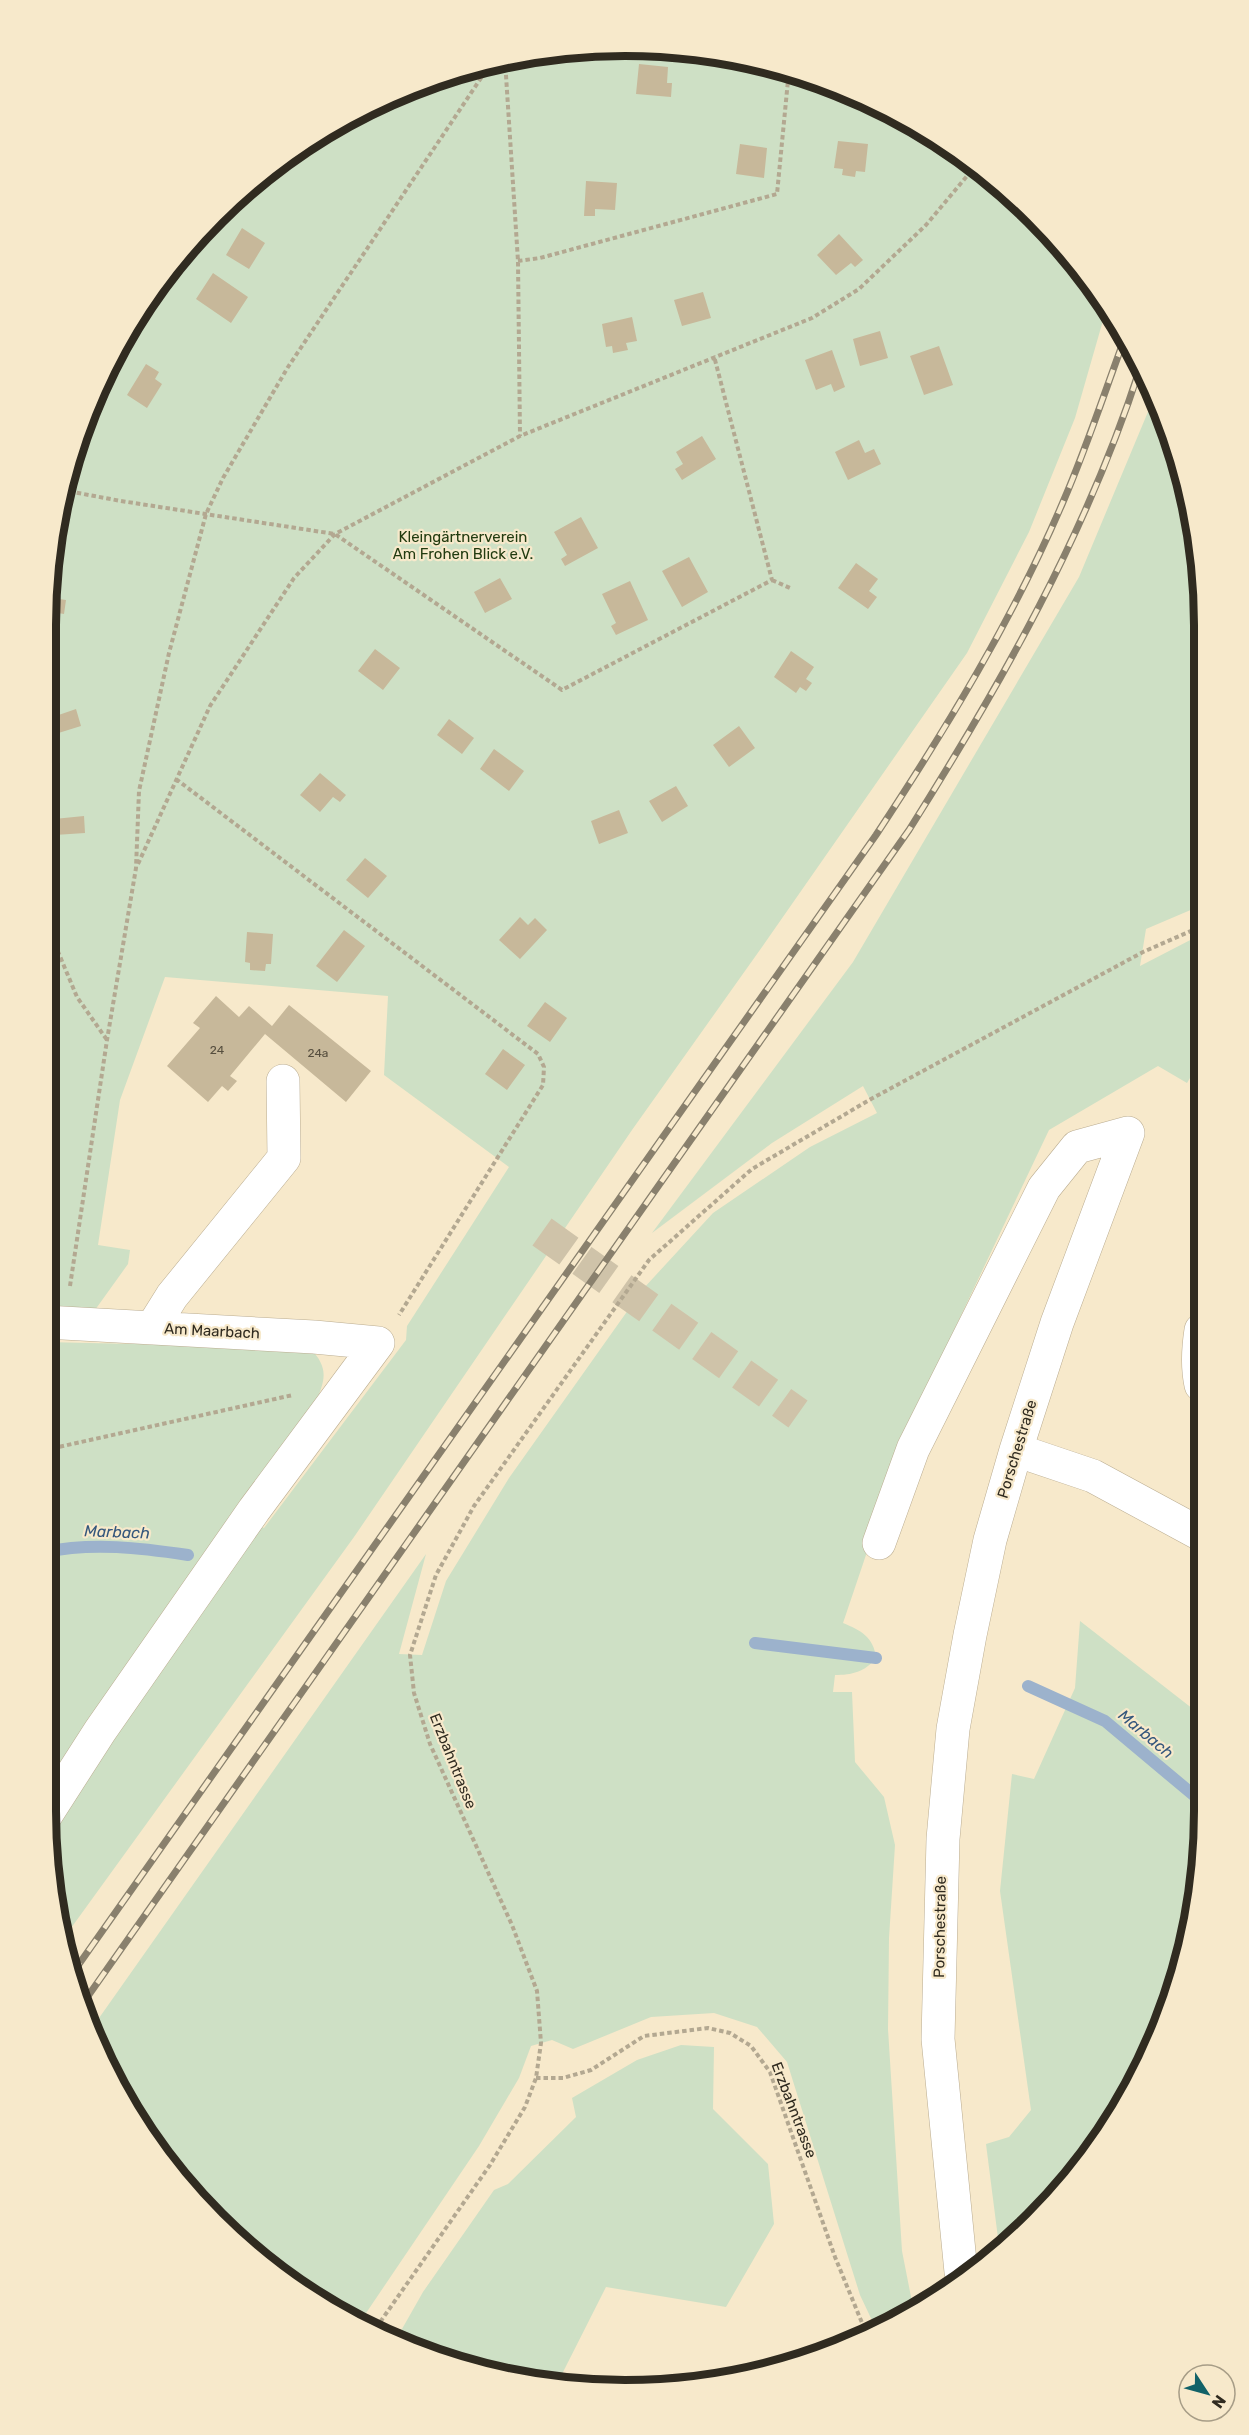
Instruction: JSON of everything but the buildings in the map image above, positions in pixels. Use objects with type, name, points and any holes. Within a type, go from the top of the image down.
[{"type":"street","points":[[152,1328],[172,1296],[284,1158],[283,1081]]},
{"type":"street","name":"Porschestraße","points":[[879,1543],[913,1449],[1044,1188],[1077,1147],[1128,1133],[1057,1323],[1016,1450],[990,1540],[953,1729],[943,1839],[938,2039],[962,2269]]},
{"type":"street","name":"Am Maarbach","points":[[56,1323],[378,1343]]},
{"type":"street","points":[[56,1800],[113,1712],[254,1510],[378,1343]]},
{"type":"street","points":[[1016,1450],[1093,1476],[1194,1531]]},
{"type":"path","points":[[506,68],[518,261],[520,436]]},
{"type":"path","points":[[56,1318],[136,868],[139,791],[170,652],[207,514],[224,478],[288,367],[484,73]]},
{"type":"path","points":[[518,261],[540,258],[777,194],[788,80]]},
{"type":"path","points":[[136,868],[210,706],[294,578],[335,534],[520,436],[812,318],[859,289],[926,225],[970,172]]},
{"type":"path","points":[[714,356],[772,580]]},
{"type":"path","points":[[71,492],[335,534],[562,690],[772,580]]},
{"type":"path","points":[[772,580],[790,588]]},
{"type":"path","points":[[176,779],[538,1054],[544,1067],[543,1085],[390,1329],[378,1343]]},
{"type":"path","name":"Erzbahntrasse","points":[[379,2324],[490,2165],[525,2107],[536,2078],[541,2043],[537,1991],[512,1925],[430,1744],[414,1693],[410,1655],[436,1575],[474,1506],[649,1260],[752,1169],[871,1099],[1143,952],[1194,930]]},
{"type":"path","points":[[56,947],[77,996],[107,1040]]},
{"type":"path","points":[[56,1448],[347,1383]]},
{"type":"path","name":"Erzbahntrasse","points":[[536,2078],[562,2078],[591,2070],[644,2036],[708,2028],[730,2033],[751,2046],[770,2072],[835,2257],[864,2327]]},
{"type":"green space","name":"Kleingärtnerverein Am Frohen Blick e.V.","points":[[624,56],[662,57],[736,66],[772,75],[842,99],[876,114],[941,151],[971,173],[1027,222],[1052,249],[1104,318],[1075,418],[1029,532],[967,653],[632,1130],[354,1537],[68,1932],[60,1885],[56,1810],[56,1342],[310,1348],[321,1362],[324,1375],[314,1406],[232,1517],[264,1528],[406,1340],[407,1326],[509,1167],[384,1075],[388,996],[165,977],[120,1100],[98,1245],[130,1250],[128,1264],[95,1310],[56,1308],[57,587],[66,513],[75,477],[99,407],[132,340],[151,308],[173,278],[222,222],[249,197],[308,151],[340,132],[373,114],[442,86],[513,66],[550,60]]},
{"type":"green space","points":[[1150,407],[1174,477],[1189,550],[1194,624],[1194,909],[1146,929],[1140,966],[1194,938],[1194,1071],[1187,1083],[1158,1066],[1049,1130],[946,1347],[868,1549],[843,1623],[865,1635],[875,1651],[876,1658],[858,1672],[835,1675],[833,1692],[852,1692],[855,1762],[884,1797],[895,1845],[889,1938],[888,2029],[902,2251],[912,2301],[873,2322],[860,2295],[787,2062],[757,2027],[714,2013],[651,2017],[573,2049],[552,2040],[531,2046],[519,2078],[479,2146],[364,2316],[308,2284],[278,2262],[222,2213],[197,2186],[151,2127],[114,2062],[97,2021],[426,1554],[399,1654],[422,1655],[446,1581],[509,1478],[643,1289],[713,1213],[810,1147],[877,1113],[863,1086],[772,1143],[652,1233],[853,962],[1079,577]]},
{"type":"green space","points":[[1080,1621],[1194,1710],[1194,1810],[1189,1885],[1174,1958],[1150,2028],[1135,2062],[1098,2127],[1076,2157],[1027,2213],[998,2240],[986,2144],[1009,2137],[1031,2110],[1000,1891],[1012,1774],[1034,1779],[1075,1688]]},
{"type":"green space","points":[[681,2045],[714,2047],[713,2109],[768,2164],[774,2224],[726,2307],[606,2287],[561,2376],[513,2369],[477,2360],[400,2333],[423,2292],[494,2190],[508,2184],[576,2117],[572,2098],[637,2060]]},
{"type":"waterway","name":"Marbach","points":[[56,1550],[81,1547],[135,1548],[188,1555]]},
{"type":"waterway","name":"Marbach","points":[[755,1643],[876,1658]]},
{"type":"waterway","name":"Marbach","points":[[1028,1686],[1105,1721],[1194,1795]]},
{"type":"tunnel","points":[[542,1232],[798,1414]]},
{"type":"railway","points":[[78,1966],[902,795],[977,673],[1023,588],[1063,502],[1121,348]]},
{"type":"railway","points":[[87,1997],[909,830],[1009,663],[1039,606],[1094,489],[1119,429],[1137,377]]}]
